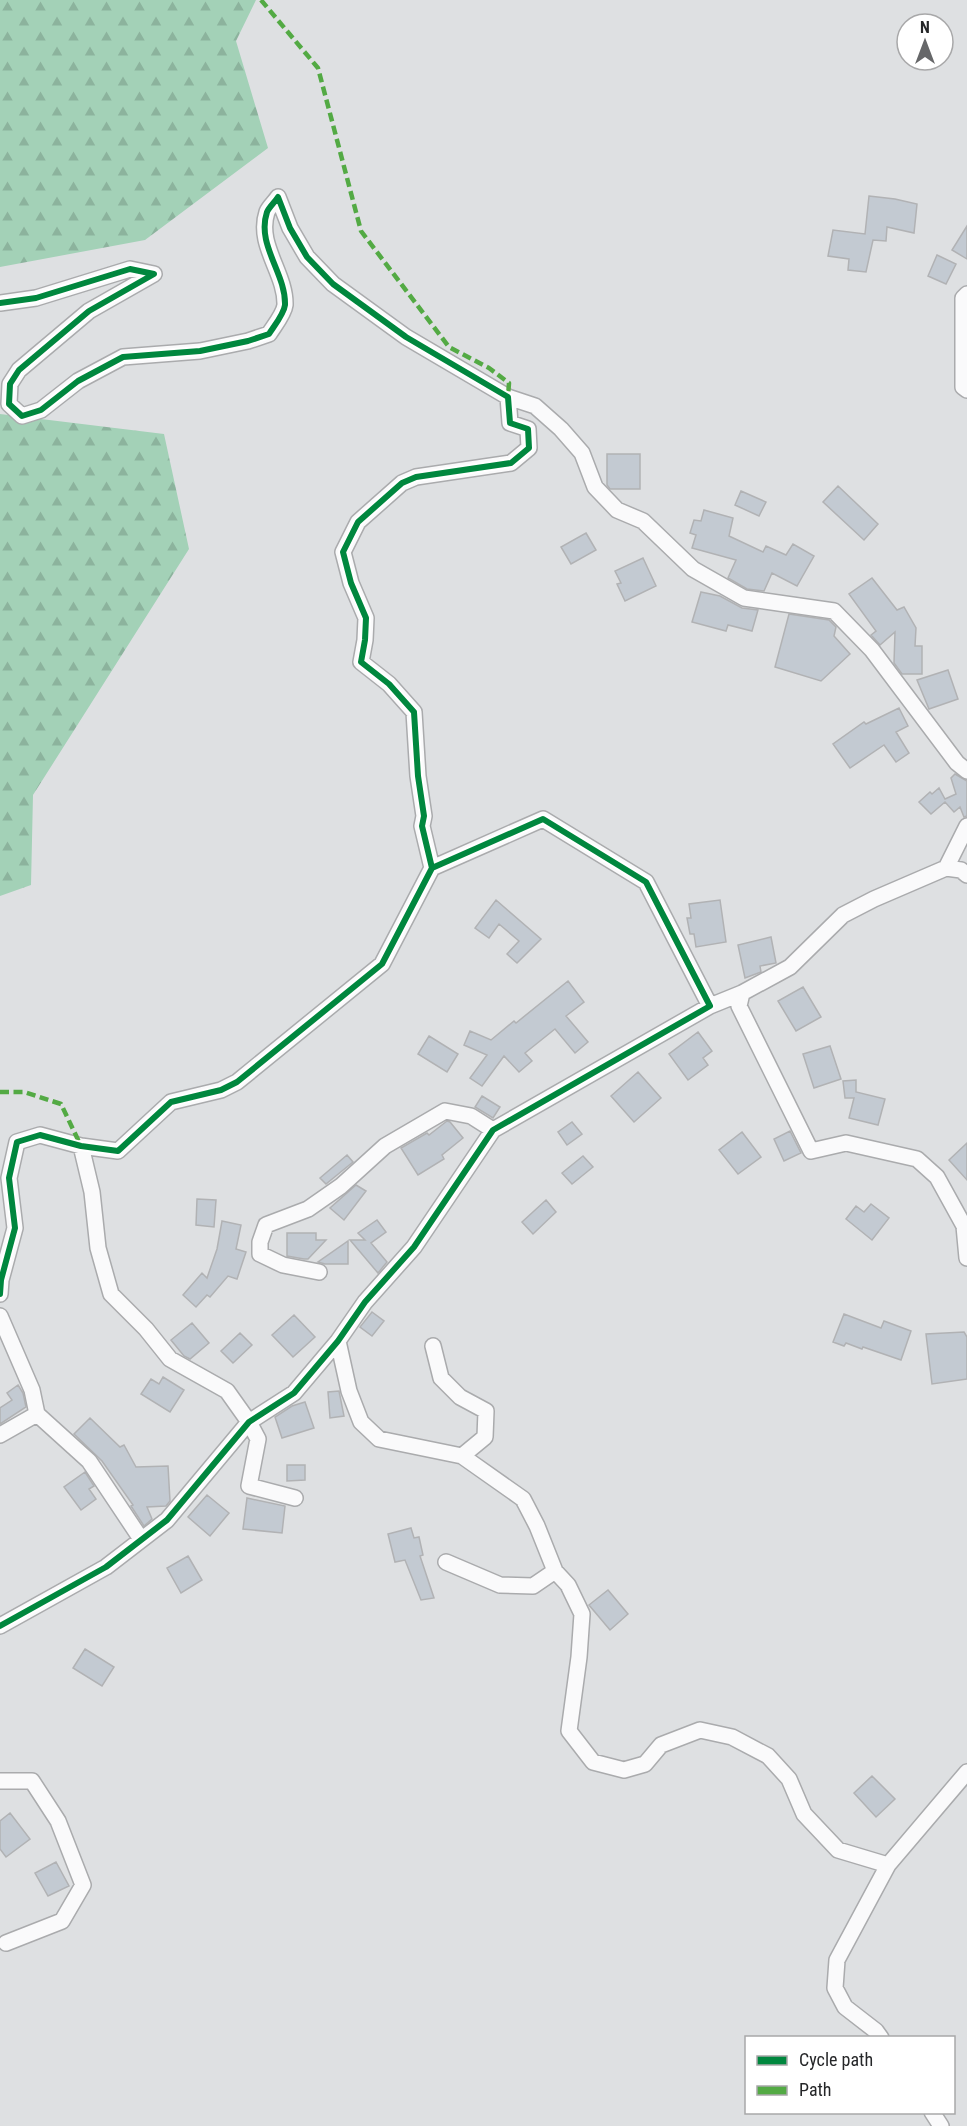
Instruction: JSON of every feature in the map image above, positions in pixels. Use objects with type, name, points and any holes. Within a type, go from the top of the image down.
[{"type":"street","points":[[0,303],[36,298],[130,269],[154,274],[89,312],[19,370],[10,384],[9,404],[22,416],[41,410],[78,381],[123,357],[200,351],[269,334],[285,307],[280,280],[268,249],[264,229],[267,211],[278,198],[290,228],[307,257],[333,284],[406,337],[508,397],[535,406],[561,429],[582,453],[595,487],[617,510],[643,521],[693,569],[744,598],[834,611],[872,650],[957,763],[967,771]]},
{"type":"street","points":[[967,294],[963,298],[963,387],[967,390]]},
{"type":"street","points":[[432,868],[422,826],[424,816],[418,776],[414,712],[389,684],[361,662],[366,618],[351,583],[343,552],[358,522],[402,483],[416,477],[511,463],[529,448],[528,429],[510,423],[508,397]]},
{"type":"street","points":[[0,1294],[1,1280],[15,1228],[9,1178],[17,1142],[40,1135],[81,1146],[117,1151],[171,1102],[221,1090],[237,1082],[382,964],[432,868],[543,819],[645,882],[710,1006]]},
{"type":"street","points":[[946,868],[967,826]]},
{"type":"street","points":[[0,1626],[106,1567],[167,1520],[249,1422],[294,1393],[338,1341],[365,1302],[414,1247],[493,1130],[710,1006],[742,993],[790,967],[843,915],[946,868],[961,870],[967,875]]},
{"type":"street","points":[[742,993],[739,1006],[811,1151],[846,1143],[917,1159],[938,1177],[964,1226],[967,1258]]},
{"type":"street","points":[[319,1272],[283,1265],[261,1254],[260,1242],[266,1225],[308,1209],[341,1185],[385,1146],[445,1111],[471,1116],[493,1130]]},
{"type":"street","points":[[81,1146],[92,1192],[98,1248],[111,1294],[146,1329],[170,1359],[227,1391],[258,1439],[249,1486],[294,1498]]},
{"type":"street","points":[[0,1316],[32,1390],[37,1414],[89,1461],[141,1539]]},
{"type":"street","points":[[338,1341],[349,1391],[361,1422],[379,1439],[462,1455],[523,1499],[555,1570],[568,1585],[582,1614],[569,1731],[593,1762],[624,1770],[645,1764],[660,1744],[700,1730],[732,1737],[768,1756],[789,1779],[804,1814],[838,1850],[888,1865]]},
{"type":"street","points":[[433,1346],[441,1378],[460,1396],[486,1411],[484,1437],[462,1455]]},
{"type":"street","points":[[0,1435],[37,1414]]},
{"type":"street","points":[[446,1562],[500,1585],[533,1586],[555,1570]]},
{"type":"street","points":[[880,2036],[845,2007],[834,1988],[837,1960],[888,1865],[967,1772]]},
{"type":"street","points":[[0,1781],[32,1781],[58,1821],[83,1885],[62,1921],[6,1943]]},
{"type":"green space","points":[[0,0],[256,0],[236,41],[268,148],[145,240],[0,267]]},
{"type":"green space","points":[[0,414],[164,434],[189,549],[33,795],[31,885],[0,896]]},
{"type":"building","points":[[869,196],[917,204],[914,233],[887,227],[886,241],[873,240],[866,272],[848,270],[849,259],[828,256],[833,230],[865,234]]},
{"type":"building","points":[[967,226],[967,259],[952,250]]},
{"type":"building","points":[[937,255],[956,264],[946,284],[928,276]]},
{"type":"building","points":[[607,454],[640,454],[640,489],[610,489],[607,485]]},
{"type":"building","points":[[838,486],[878,524],[864,540],[823,502]]},
{"type":"building","points":[[741,491],[766,502],[759,516],[735,505]]},
{"type":"building","points":[[704,510],[733,518],[729,536],[763,552],[766,546],[786,555],[793,544],[814,556],[797,586],[772,573],[764,591],[747,589],[728,578],[736,560],[692,548],[696,535],[690,533],[694,520],[701,521]]},
{"type":"building","points":[[586,533],[596,550],[571,564],[561,547]]},
{"type":"building","points":[[643,558],[656,586],[625,601],[617,584],[621,583],[615,571]]},
{"type":"building","points":[[872,578],[897,610],[904,607],[916,628],[915,646],[922,646],[922,674],[902,674],[894,663],[895,632],[880,645],[871,635],[876,631],[849,594]]},
{"type":"building","points":[[701,592],[720,596],[742,608],[758,610],[752,631],[728,625],[726,631],[692,622]]},
{"type":"building","points":[[789,614],[829,620],[836,627],[834,636],[850,654],[821,681],[775,667]]},
{"type":"building","points":[[948,670],[958,699],[929,709],[917,680]]},
{"type":"building","points":[[899,708],[908,726],[896,732],[909,753],[896,762],[884,745],[850,768],[833,744],[864,722],[866,724]]},
{"type":"building","points":[[955,774],[967,781],[967,816],[964,817],[960,807],[954,812],[945,802],[931,814],[919,802],[930,792],[932,794],[939,788],[945,799],[956,794],[951,778]]},
{"type":"building","points":[[496,900],[541,939],[517,963],[507,954],[519,941],[499,924],[489,938],[475,928]]},
{"type":"building","points":[[720,900],[726,942],[696,947],[694,934],[690,934],[687,918],[691,918],[689,904]]},
{"type":"building","points":[[771,937],[776,963],[760,966],[761,972],[745,978],[738,945]]},
{"type":"building","points":[[568,981],[584,1002],[566,1016],[588,1042],[575,1053],[555,1029],[525,1053],[532,1061],[519,1072],[504,1056],[482,1086],[470,1078],[487,1055],[464,1045],[470,1031],[491,1040]]},
{"type":"building","points":[[803,987],[821,1017],[796,1031],[778,1001]]},
{"type":"building","points":[[698,1032],[712,1051],[703,1058],[708,1065],[688,1080],[669,1054]]},
{"type":"building","points":[[429,1036],[458,1054],[447,1072],[418,1054]]},
{"type":"building","points":[[830,1046],[841,1079],[814,1088],[803,1054]]},
{"type":"building","points":[[638,1072],[661,1098],[634,1122],[611,1096]]},
{"type":"building","points":[[856,1080],[856,1092],[885,1099],[878,1125],[849,1118],[854,1098],[845,1098],[843,1081]]},
{"type":"building","points":[[482,1096],[500,1107],[493,1118],[475,1107]]},
{"type":"building","points":[[447,1121],[463,1138],[442,1155],[444,1159],[418,1175],[401,1148],[427,1133],[429,1135]]},
{"type":"building","points":[[572,1122],[582,1134],[567,1145],[558,1132]]},
{"type":"building","points":[[790,1131],[801,1153],[784,1161],[774,1139]]},
{"type":"building","points":[[742,1132],[761,1157],[738,1174],[719,1150]]},
{"type":"building","points":[[967,1143],[967,1180],[949,1160]]},
{"type":"building","points":[[347,1155],[353,1162],[326,1184],[320,1178]]},
{"type":"building","points":[[583,1156],[593,1167],[572,1184],[562,1173]]},
{"type":"building","points":[[356,1185],[366,1191],[344,1220],[330,1208]]},
{"type":"building","points":[[197,1199],[216,1200],[214,1227],[196,1225]]},
{"type":"building","points":[[546,1200],[556,1212],[533,1234],[522,1222]]},
{"type":"building","points":[[871,1204],[889,1218],[872,1240],[846,1219],[856,1206],[864,1212]]},
{"type":"building","points":[[377,1220],[386,1232],[371,1243],[387,1262],[378,1273],[350,1240],[365,1240],[358,1233]]},
{"type":"building","points":[[222,1221],[241,1225],[236,1249],[246,1252],[237,1279],[228,1276],[210,1297],[207,1295],[196,1307],[183,1295],[202,1273],[207,1278],[217,1249]]},
{"type":"building","points":[[287,1233],[316,1233],[316,1240],[326,1240],[308,1259],[287,1256]]},
{"type":"building","points":[[348,1241],[348,1264],[318,1262]]},
{"type":"building","points":[[372,1312],[384,1321],[372,1336],[360,1327]]},
{"type":"building","points":[[844,1314],[881,1328],[884,1321],[911,1331],[901,1360],[863,1347],[862,1349],[846,1343],[844,1346],[833,1342]]},
{"type":"building","points":[[294,1315],[315,1337],[293,1357],[272,1335]]},
{"type":"building","points":[[192,1323],[209,1343],[190,1359],[184,1356],[171,1340]]},
{"type":"building","points":[[964,1332],[967,1337],[967,1379],[932,1384],[926,1334]]},
{"type":"building","points":[[240,1333],[252,1345],[233,1363],[221,1351]]},
{"type":"building","points":[[163,1377],[184,1390],[170,1412],[141,1394],[151,1379],[159,1384]]},
{"type":"building","points":[[18,1385],[23,1393],[26,1407],[0,1424],[0,1408],[12,1400],[7,1393]]},
{"type":"building","points":[[339,1391],[344,1416],[330,1418],[328,1392]]},
{"type":"building","points":[[305,1402],[314,1428],[282,1438],[275,1417],[292,1406]]},
{"type":"building","points":[[90,1418],[120,1447],[124,1445],[136,1467],[168,1466],[170,1501],[166,1506],[147,1507],[152,1519],[144,1526],[131,1506],[133,1505],[102,1461],[74,1434]]},
{"type":"building","points":[[287,1465],[305,1465],[305,1480],[287,1481]]},
{"type":"building","points":[[85,1472],[94,1486],[89,1489],[96,1499],[81,1510],[64,1487]]},
{"type":"building","points":[[207,1495],[229,1513],[210,1536],[188,1517]]},
{"type":"building","points":[[247,1498],[285,1506],[282,1533],[243,1529]]},
{"type":"building","points":[[411,1528],[414,1538],[419,1537],[423,1555],[420,1556],[434,1598],[421,1600],[405,1560],[395,1562],[388,1534]]},
{"type":"building","points":[[188,1556],[202,1580],[181,1593],[167,1568]]},
{"type":"building","points":[[608,1590],[628,1614],[610,1630],[589,1605]]},
{"type":"building","points":[[85,1649],[114,1667],[102,1686],[73,1668]]},
{"type":"building","points":[[872,1776],[895,1799],[876,1817],[854,1793]]},
{"type":"building","points":[[10,1813],[30,1839],[6,1857],[0,1849],[0,1821]]},
{"type":"building","points":[[56,1862],[69,1886],[48,1896],[35,1873]]},
{"type":"marked path","points":[[261,0],[318,68],[361,231],[449,347],[489,368],[509,383],[508,397]]},
{"type":"marked path","points":[[0,1092],[24,1092],[61,1104],[81,1146]]},
{"type":"cycle path","points":[[0,303],[36,298],[130,269],[154,274],[89,311],[19,370],[10,384],[9,404],[22,416],[41,410],[78,381],[123,357],[200,351],[269,334],[281,316],[285,305],[281,282],[265,236],[267,212],[278,197],[290,228],[307,257],[333,284],[406,337],[508,397],[510,423],[528,429],[529,448],[511,463],[416,477],[402,483],[358,522],[343,552],[351,583],[366,618],[361,662],[389,684],[414,712],[418,776],[424,816],[422,826],[432,868]]},
{"type":"cycle path","points":[[0,1294],[1,1280],[15,1228],[9,1178],[17,1142],[40,1135],[81,1146],[118,1151],[171,1102],[221,1090],[237,1082],[382,964],[432,868],[543,819],[646,882],[710,1006],[493,1130],[414,1247],[365,1302],[338,1341],[294,1393],[249,1422],[167,1520],[106,1567],[0,1626]]}]
